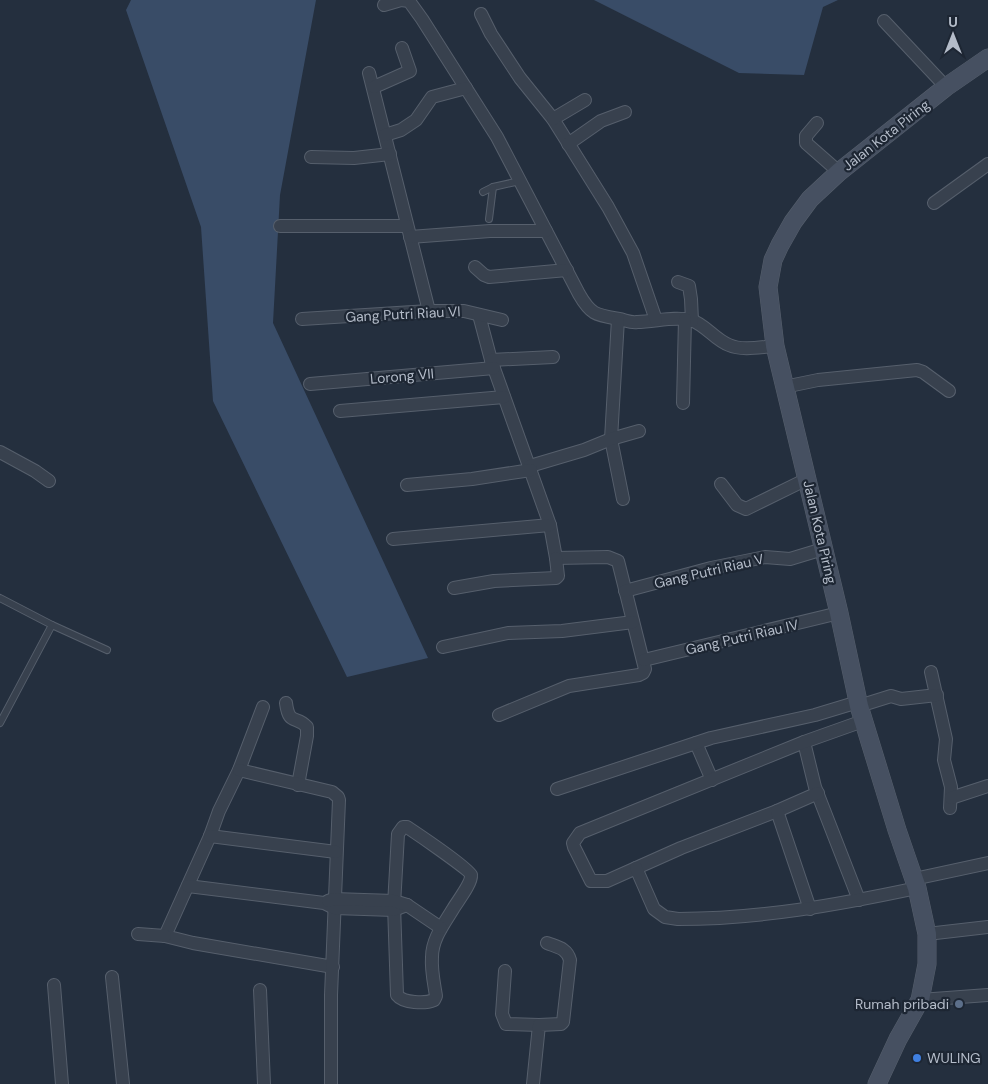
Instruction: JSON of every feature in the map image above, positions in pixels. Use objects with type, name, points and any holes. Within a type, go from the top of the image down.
[{"type":"street","points":[[384,5],[401,0],[410,1],[496,137],[585,304],[596,314],[636,323],[656,320],[688,320],[701,325],[729,346],[775,346]]},
{"type":"street","points":[[481,14],[491,34],[520,78],[553,120],[608,207],[633,253],[656,320]]},
{"type":"street","points":[[884,21],[946,88]]},
{"type":"street","points":[[374,87],[410,70],[402,48]]},
{"type":"street","name":"Jalan Kota Piring","points":[[877,1084],[898,1039],[920,1000],[927,964],[927,934],[915,883],[860,710],[775,346],[768,287],[773,260],[793,222],[810,199],[839,172],[946,88],[987,61]]},
{"type":"street","points":[[369,73],[429,311]]},
{"type":"street","points":[[385,135],[401,130],[416,120],[432,97],[466,88]]},
{"type":"street","points":[[553,120],[585,100]]},
{"type":"street","points":[[568,144],[601,121],[625,112]]},
{"type":"street","points":[[817,123],[806,136],[806,143],[839,172]]},
{"type":"street","points":[[311,157],[354,158],[390,154]]},
{"type":"street","points":[[934,203],[988,164]]},
{"type":"street","points":[[280,226],[409,231],[546,231]]},
{"type":"street","points":[[475,267],[489,277],[567,270]]},
{"type":"street","points":[[678,282],[689,286],[691,299],[683,403]]},
{"type":"street","name":"Gang Putri Riau VI","points":[[302,319],[429,311],[464,311],[502,320]]},
{"type":"street","points":[[454,588],[494,581],[556,578],[558,576],[550,525],[492,364],[479,315]]},
{"type":"street","points":[[618,319],[610,439],[623,499]]},
{"type":"street","name":"Lorong VII","points":[[310,384],[553,357]]},
{"type":"street","points":[[784,387],[818,380],[917,370],[923,372],[949,391]]},
{"type":"street","points":[[340,410],[504,397]]},
{"type":"street","points":[[407,485],[472,479],[530,468],[610,439],[639,431]]},
{"type":"street","points":[[0,452],[49,481]]},
{"type":"street","points":[[722,484],[737,506],[746,509],[807,479]]},
{"type":"street","points":[[393,539],[550,525]]},
{"type":"street","name":"Gang Putri Riau V","points":[[625,591],[711,568],[764,557],[790,559],[823,549]]},
{"type":"street","points":[[499,715],[569,686],[639,675],[646,669],[625,591],[620,564],[616,559],[608,557],[556,558]]},
{"type":"street","name":"Gang Putri Riau IV","points":[[644,660],[839,614]]},
{"type":"street","points":[[443,647],[508,633],[562,631],[634,622]]},
{"type":"street","points":[[931,672],[946,739],[944,760],[951,787],[950,803],[988,786]]},
{"type":"street","points":[[818,794],[681,848],[607,881],[591,881],[574,847],[576,837],[580,833],[804,742],[860,710],[891,696],[901,699],[937,695]]},
{"type":"street","points":[[286,703],[289,716],[307,727],[298,785]]},
{"type":"street","points":[[165,936],[210,836],[219,811],[239,770],[263,707]]},
{"type":"street","points":[[557,789],[696,743],[815,714],[860,710]]},
{"type":"street","points":[[804,742],[818,794],[859,900]]},
{"type":"street","points":[[696,743],[712,780]]},
{"type":"street","points":[[239,770],[332,792],[338,797],[339,809],[331,903],[333,967],[330,995],[331,1084]]},
{"type":"street","points":[[777,811],[810,909]]},
{"type":"street","points":[[403,826],[407,827],[470,874],[470,881],[441,928],[432,955],[436,996],[434,1000],[429,1002],[401,999],[397,995],[395,984],[394,905],[398,834],[403,826]]},
{"type":"street","points":[[210,836],[336,852]]},
{"type":"street","points":[[636,868],[654,909],[665,918],[702,919],[758,916],[859,900],[988,864]]},
{"type":"street","points":[[188,886],[331,903],[407,905],[441,928]]},
{"type":"street","points":[[927,934],[988,927]]},
{"type":"street","points":[[138,934],[165,936],[193,943],[333,967]]},
{"type":"street","points":[[505,971],[502,1014],[506,1024],[561,1024],[563,1022],[570,960],[564,950],[547,943]]},
{"type":"street","points":[[112,977],[123,1084]]},
{"type":"street","points":[[54,985],[62,1084]]},
{"type":"street","points":[[260,990],[264,1084]]},
{"type":"street","points":[[920,1000],[988,995]]},
{"type":"street","points":[[533,1084],[539,1025]]},
{"type":"lane","points":[[483,192],[493,187],[520,182]]},
{"type":"lane","points":[[489,219],[493,187]]},
{"type":"lane","points":[[0,598],[52,625],[107,650]]},
{"type":"lane","points":[[0,723],[52,625]]},
{"type":"water","points":[[131,0],[316,0],[280,195],[273,323],[428,658],[347,677],[213,401],[201,227],[126,10]]},
{"type":"water","points":[[594,0],[838,0],[823,7],[804,75],[739,73]]},
{"type":"place","name":"Rumah pribadi","points":[[959,1004]]},
{"type":"place","name":"WULING","points":[[917,1058]]}]
